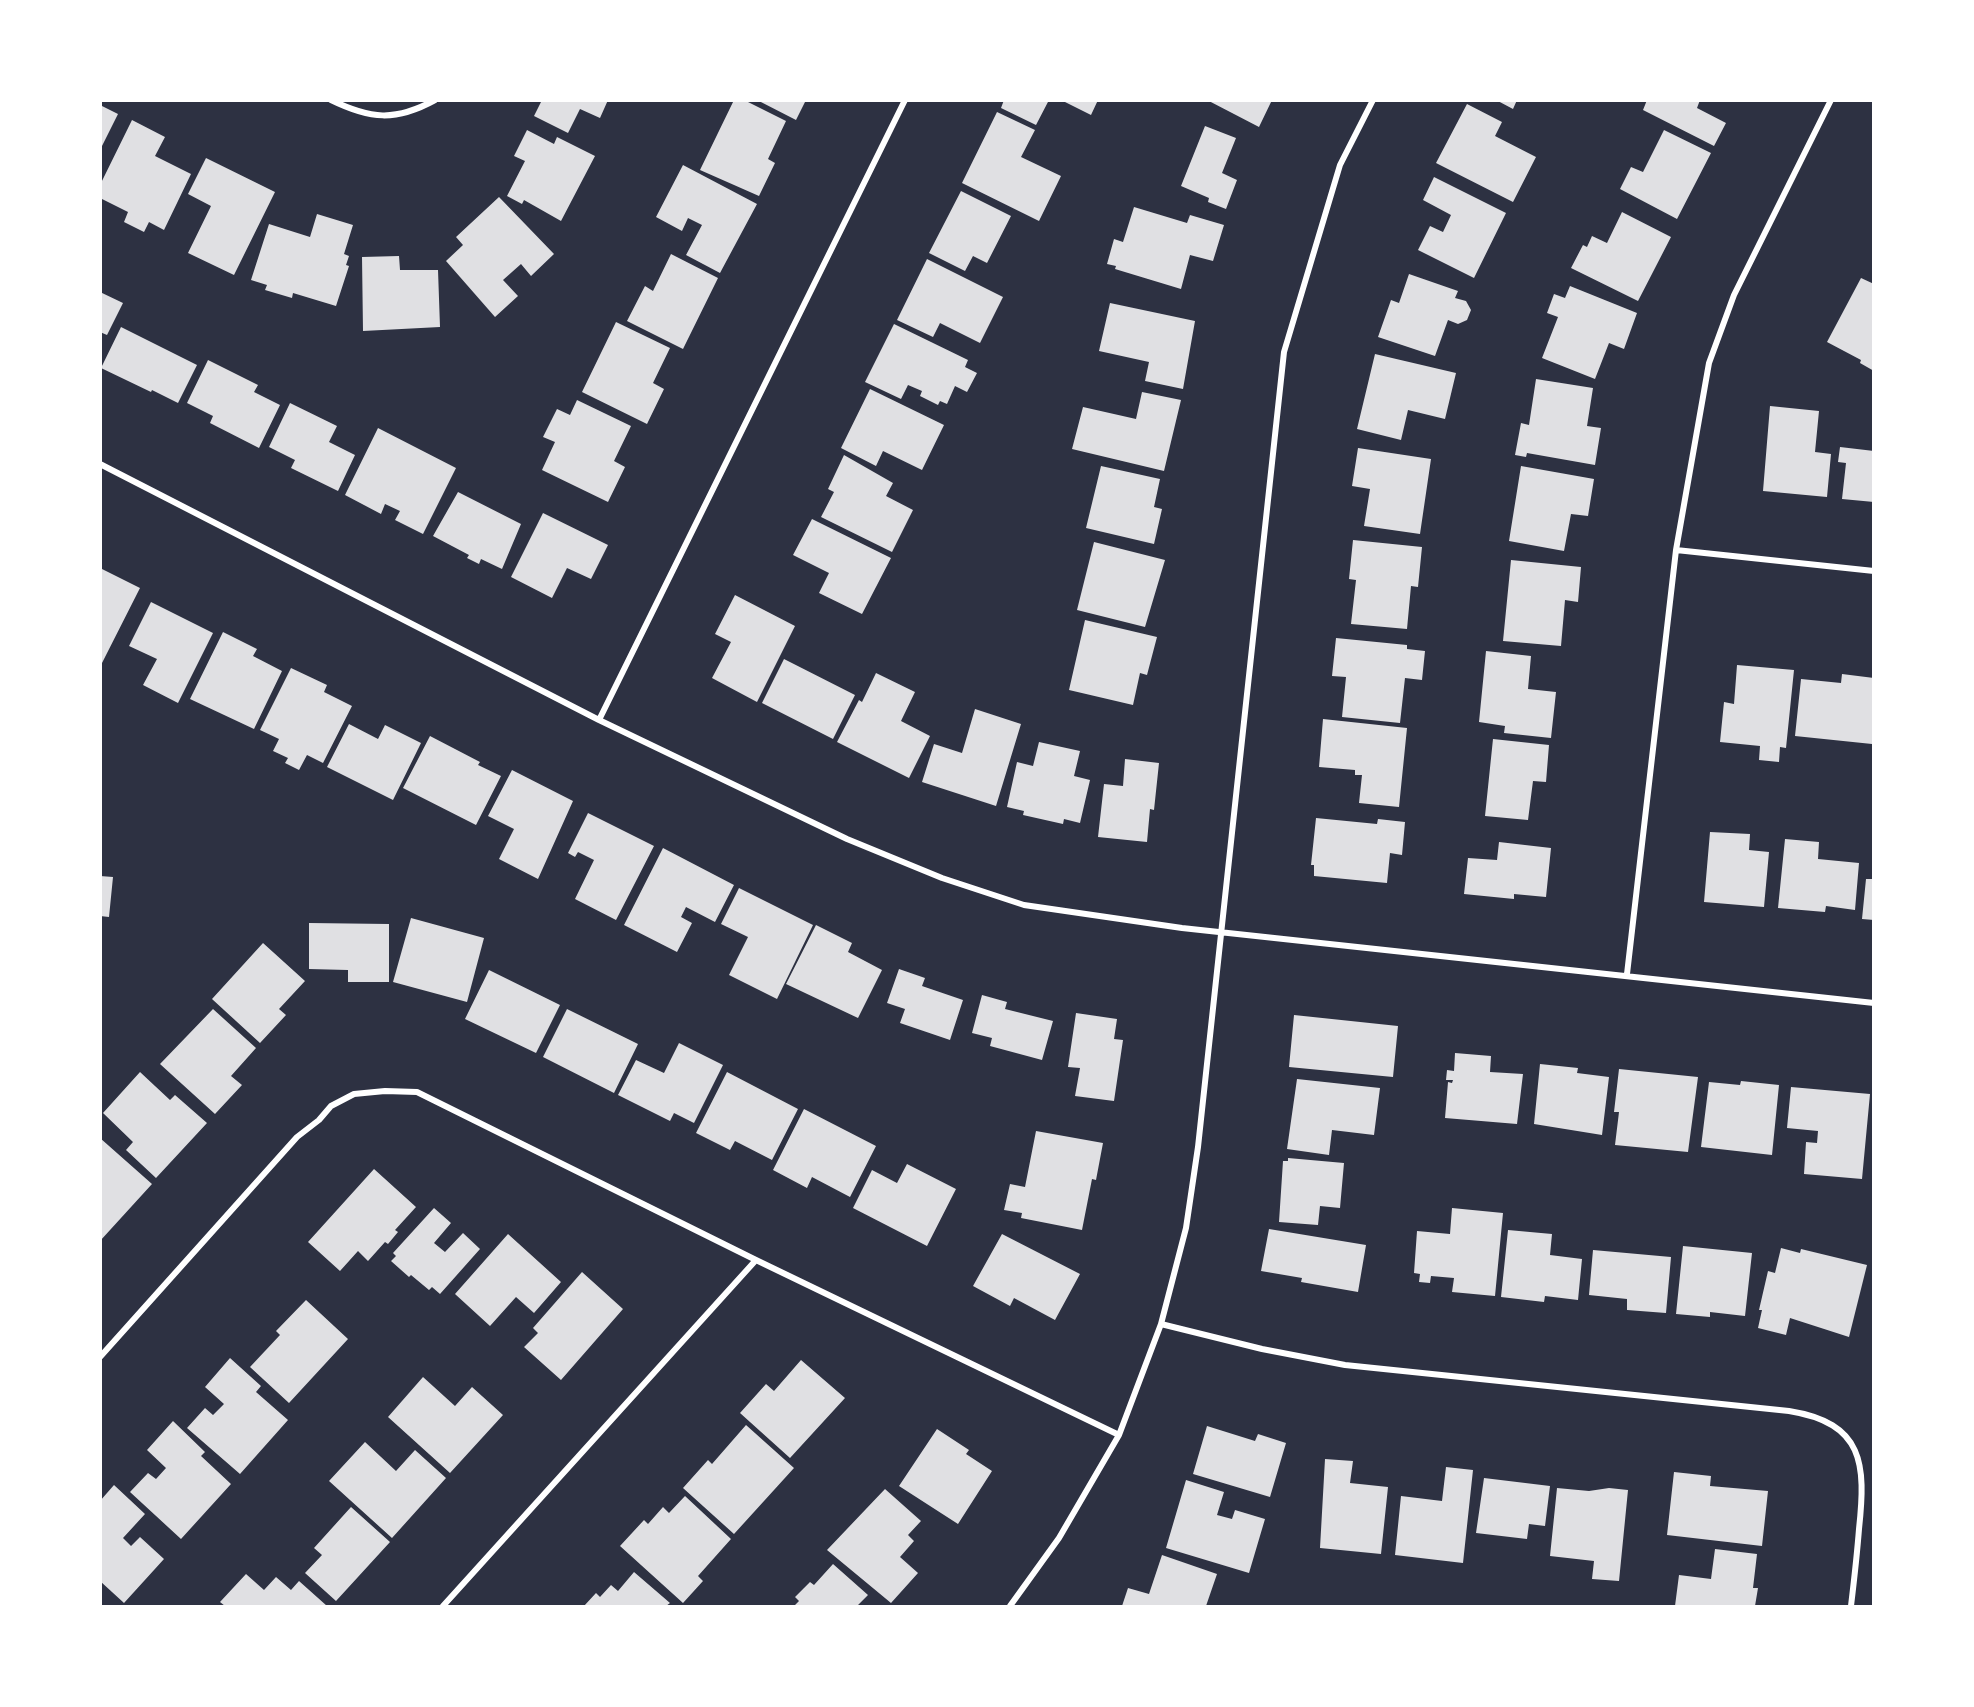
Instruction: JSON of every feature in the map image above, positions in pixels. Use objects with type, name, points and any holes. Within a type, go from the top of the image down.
[{"type":"street","points":[[331,100],[356,112],[389,117],[417,110],[435,100]]},
{"type":"street","points":[[599,720],[905,100]]},
{"type":"street","points":[[1010,1606],[1059,1538],[1119,1435],[1161,1324],[1186,1228],[1198,1147],[1219,932],[1284,352],[1341,165],[1373,100]]},
{"type":"street","points":[[1627,974],[1676,550],[1709,363],[1734,295],[1831,100]]},
{"type":"street","points":[[100,464],[599,720],[847,839],[942,878],[1024,905],[1219,932],[1627,974],[1874,1003]]},
{"type":"street","points":[[1676,550],[1874,571]]},
{"type":"street","points":[[100,1357],[297,1137],[319,1120],[331,1106],[354,1094],[385,1090],[417,1092],[756,1260],[1119,1435]]},
{"type":"street","points":[[443,1606],[756,1260]]},
{"type":"street","points":[[1161,1324],[1262,1349],[1345,1365],[1789,1411],[1821,1418],[1847,1438],[1862,1467],[1864,1489],[1851,1606]]},
{"type":"building","points":[[542,100],[608,100],[600,118],[580,109],[568,133],[534,116]]},
{"type":"building","points":[[734,100],[744,100],[786,121],[768,159],[775,163],[759,196],[700,170]]},
{"type":"building","points":[[757,100],[806,100],[796,120]]},
{"type":"building","points":[[1004,100],[1049,100],[1036,125],[1001,108]]},
{"type":"building","points":[[1061,100],[1098,100],[1091,115]]},
{"type":"building","points":[[1207,100],[1272,100],[1259,127]]},
{"type":"building","points":[[1496,100],[1517,100],[1513,109]]},
{"type":"building","points":[[1647,100],[1700,100],[1697,108],[1726,123],[1714,146],[1643,110]]},
{"type":"building","points":[[1467,104],[1502,122],[1495,136],[1536,157],[1513,202],[1436,163]]},
{"type":"building","points":[[100,105],[118,114],[100,150]]},
{"type":"building","points":[[997,112],[1035,130],[1021,157],[1061,176],[1039,221],[962,183]]},
{"type":"building","points":[[132,120],[165,137],[155,156],[191,174],[164,230],[149,222],[144,232],[124,222],[128,212],[100,198],[100,185]]},
{"type":"building","points":[[1205,126],[1236,138],[1222,173],[1237,180],[1226,209],[1208,202],[1209,198],[1181,186]]},
{"type":"building","points":[[527,130],[554,144],[557,137],[595,156],[561,221],[524,200],[522,204],[507,196],[525,161],[514,156]]},
{"type":"building","points":[[1664,130],[1711,153],[1677,219],[1620,189],[1631,167],[1643,172]]},
{"type":"building","points":[[206,158],[275,192],[234,275],[188,253],[211,206],[188,194]]},
{"type":"building","points":[[683,165],[757,204],[720,273],[686,255],[702,225],[688,218],[682,231],[656,217]]},
{"type":"building","points":[[1434,177],[1506,213],[1474,278],[1418,250],[1430,226],[1443,232],[1451,215],[1423,200]]},
{"type":"building","points":[[961,191],[1011,216],[987,263],[973,256],[965,271],[929,253]]},
{"type":"building","points":[[499,197],[554,254],[531,276],[521,264],[503,280],[518,296],[495,317],[446,261],[463,245],[456,237]]},
{"type":"building","points":[[1134,207],[1187,223],[1190,215],[1224,225],[1213,261],[1190,255],[1181,289],[1115,269],[1116,266],[1107,264],[1114,239],[1123,242]]},
{"type":"building","points":[[1622,212],[1671,237],[1638,301],[1571,268],[1583,245],[1587,247],[1592,236],[1607,243]]},
{"type":"building","points":[[317,214],[353,225],[344,254],[349,256],[346,265],[349,266],[336,306],[293,293],[292,298],[265,290],[267,285],[251,280],[269,224],[310,237]]},
{"type":"building","points":[[671,254],[718,278],[683,349],[627,321],[645,286],[653,291]]},
{"type":"building","points":[[399,256],[400,270],[438,270],[440,327],[363,331],[362,257]]},
{"type":"building","points":[[927,259],[1003,297],[980,343],[940,323],[933,337],[897,320]]},
{"type":"building","points":[[1409,274],[1458,291],[1455,298],[1466,301],[1471,310],[1467,320],[1458,324],[1448,320],[1435,356],[1378,337],[1391,300],[1399,303]]},
{"type":"building","points":[[1861,278],[1874,284],[1874,371],[1860,363],[1861,360],[1827,342]]},
{"type":"building","points":[[1570,286],[1637,313],[1624,349],[1609,343],[1595,379],[1542,358],[1558,317],[1547,313],[1554,294],[1565,298]]},
{"type":"building","points":[[100,292],[123,303],[107,335],[100,332]]},
{"type":"building","points":[[1110,303],[1195,321],[1183,389],[1145,381],[1149,362],[1099,351]]},
{"type":"building","points":[[616,322],[670,348],[653,383],[664,389],[647,424],[582,392]]},
{"type":"building","points":[[894,324],[968,360],[965,367],[977,373],[967,392],[955,386],[947,404],[940,401],[938,405],[920,396],[922,391],[908,385],[901,399],[865,382]]},
{"type":"building","points":[[121,327],[197,365],[178,403],[101,368]]},
{"type":"building","points":[[1375,354],[1456,373],[1445,419],[1408,410],[1401,440],[1357,429]]},
{"type":"building","points":[[208,360],[258,385],[254,392],[280,405],[259,448],[210,423],[213,416],[187,403]]},
{"type":"building","points":[[1536,379],[1593,388],[1587,426],[1601,428],[1595,465],[1527,453],[1526,457],[1515,455],[1521,423],[1529,425]]},
{"type":"building","points":[[870,389],[944,425],[922,470],[883,451],[876,466],[841,448]]},
{"type":"building","points":[[1142,392],[1181,400],[1164,471],[1072,449],[1083,407],[1136,419]]},
{"type":"building","points":[[577,400],[631,426],[614,461],[625,467],[608,502],[542,470],[555,442],[543,437],[557,409],[570,415]]},
{"type":"building","points":[[290,403],[337,426],[329,442],[355,455],[338,491],[291,468],[295,460],[269,447]]},
{"type":"building","points":[[1770,406],[1819,411],[1815,452],[1831,454],[1827,497],[1763,491]]},
{"type":"building","points":[[378,428],[456,468],[423,534],[395,520],[400,511],[385,504],[381,514],[345,495]]},
{"type":"building","points":[[1840,447],[1874,451],[1874,502],[1842,499],[1846,463],[1838,462]]},
{"type":"building","points":[[1358,448],[1431,459],[1420,534],[1364,526],[1370,489],[1352,486]]},
{"type":"building","points":[[844,455],[893,483],[886,496],[913,510],[892,552],[821,517],[834,492],[828,489]]},
{"type":"building","points":[[1101,466],[1160,479],[1154,507],[1162,509],[1154,544],[1086,528]]},
{"type":"building","points":[[1521,466],[1594,479],[1588,516],[1571,514],[1564,551],[1509,541]]},
{"type":"building","points":[[458,492],[521,524],[502,569],[481,559],[479,564],[467,558],[469,555],[433,536]]},
{"type":"building","points":[[543,513],[608,545],[591,579],[567,568],[552,598],[511,577]]},
{"type":"building","points":[[812,519],[891,558],[862,614],[819,593],[829,573],[793,555]]},
{"type":"building","points":[[1353,540],[1422,547],[1418,587],[1411,586],[1407,629],[1351,624],[1356,580],[1349,579]]},
{"type":"building","points":[[1094,542],[1165,560],[1145,627],[1077,610]]},
{"type":"building","points":[[1511,560],[1581,567],[1578,602],[1565,600],[1561,646],[1503,641]]},
{"type":"building","points":[[100,568],[140,588],[102,663],[100,662]]},
{"type":"building","points":[[735,595],[795,626],[757,702],[712,678],[731,642],[715,634]]},
{"type":"building","points":[[151,602],[213,633],[178,703],[143,685],[157,659],[129,646]]},
{"type":"building","points":[[1085,620],[1157,637],[1147,675],[1140,673],[1133,705],[1069,690]]},
{"type":"building","points":[[223,632],[257,649],[253,656],[282,671],[254,729],[190,699]]},
{"type":"building","points":[[1336,638],[1407,645],[1407,649],[1425,651],[1422,680],[1405,678],[1400,723],[1342,717],[1346,677],[1332,676]]},
{"type":"building","points":[[1486,651],[1531,656],[1528,689],[1556,692],[1551,738],[1504,733],[1505,726],[1479,722]]},
{"type":"building","points":[[784,659],[855,695],[833,739],[762,703]]},
{"type":"building","points":[[1737,665],[1794,670],[1786,748],[1780,747],[1779,762],[1759,760],[1760,746],[1720,742],[1724,702],[1734,704]]},
{"type":"building","points":[[291,668],[327,685],[324,692],[352,706],[323,763],[307,755],[299,770],[285,763],[288,758],[273,751],[279,739],[260,730]]},
{"type":"building","points":[[876,673],[915,692],[901,721],[930,736],[909,778],[837,742],[859,700],[862,702]]},
{"type":"building","points":[[1842,674],[1874,678],[1872,744],[1795,736],[1801,679],[1841,683]]},
{"type":"building","points":[[975,709],[1021,724],[996,806],[922,782],[934,744],[962,753]]},
{"type":"building","points":[[1323,719],[1407,728],[1399,807],[1359,803],[1362,775],[1355,775],[1355,770],[1319,767]]},
{"type":"building","points":[[349,724],[378,739],[385,725],[421,743],[393,800],[327,767]]},
{"type":"building","points":[[430,736],[480,762],[478,765],[501,776],[476,825],[403,788]]},
{"type":"building","points":[[1493,739],[1549,745],[1546,782],[1533,781],[1528,820],[1485,816]]},
{"type":"building","points":[[1039,742],[1080,751],[1074,776],[1090,780],[1080,823],[1064,819],[1063,824],[1023,815],[1024,811],[1007,807],[1017,762],[1033,766]]},
{"type":"building","points":[[1125,759],[1159,763],[1154,810],[1150,809],[1147,842],[1098,837],[1104,784],[1123,786]]},
{"type":"building","points":[[512,770],[573,801],[538,879],[499,859],[514,829],[488,816]]},
{"type":"building","points":[[588,813],[654,846],[616,920],[575,899],[594,860],[578,852],[575,857],[568,853]]},
{"type":"building","points":[[1316,818],[1377,824],[1378,819],[1405,822],[1402,855],[1390,853],[1387,883],[1314,876],[1314,865],[1311,865]]},
{"type":"building","points":[[1710,832],[1750,834],[1749,850],[1769,852],[1764,907],[1704,902]]},
{"type":"building","points":[[1785,839],[1819,842],[1818,859],[1859,863],[1855,910],[1826,906],[1825,912],[1778,908]]},
{"type":"building","points":[[1499,842],[1551,848],[1546,897],[1514,894],[1514,899],[1464,894],[1468,858],[1497,860]]},
{"type":"building","points":[[663,848],[734,885],[715,922],[686,907],[681,917],[692,923],[677,952],[624,925]]},
{"type":"building","points":[[100,876],[113,877],[109,917],[100,916]]},
{"type":"building","points":[[1866,879],[1874,879],[1874,920],[1862,919]]},
{"type":"building","points":[[739,888],[813,925],[777,999],[729,975],[748,937],[721,924]]},
{"type":"building","points":[[411,918],[484,938],[467,1002],[393,982]]},
{"type":"building","points":[[309,923],[389,924],[389,982],[348,982],[348,970],[309,969]]},
{"type":"building","points":[[816,925],[852,943],[848,952],[882,970],[858,1018],[786,984]]},
{"type":"building","points":[[263,943],[305,981],[279,1009],[286,1015],[260,1043],[212,999]]},
{"type":"building","points":[[899,969],[925,978],[922,986],[963,1000],[950,1040],[900,1023],[905,1009],[887,1003]]},
{"type":"building","points":[[489,970],[560,1005],[536,1053],[465,1019]]},
{"type":"building","points":[[982,995],[1007,1002],[1005,1009],[1053,1021],[1042,1060],[990,1046],[992,1038],[972,1033]]},
{"type":"building","points":[[213,1009],[256,1048],[231,1076],[242,1085],[215,1114],[160,1064]]},
{"type":"building","points":[[567,1009],[638,1044],[614,1093],[543,1057]]},
{"type":"building","points":[[1076,1013],[1117,1019],[1114,1039],[1123,1040],[1114,1101],[1075,1096],[1080,1068],[1068,1067]]},
{"type":"building","points":[[1294,1015],[1398,1026],[1393,1077],[1289,1067]]},
{"type":"building","points":[[679,1043],[723,1065],[694,1123],[674,1113],[670,1121],[618,1095],[636,1060],[664,1073]]},
{"type":"building","points":[[1455,1053],[1491,1056],[1490,1072],[1523,1074],[1517,1124],[1445,1118],[1448,1082],[1452,1083],[1453,1080],[1446,1080],[1447,1070],[1454,1071]]},
{"type":"building","points":[[1540,1064],[1578,1068],[1577,1073],[1609,1077],[1602,1135],[1534,1124]]},
{"type":"building","points":[[1619,1069],[1698,1077],[1688,1152],[1615,1145],[1619,1112],[1614,1112]]},
{"type":"building","points":[[140,1072],[170,1100],[175,1095],[207,1123],[156,1178],[126,1150],[133,1142],[103,1113]]},
{"type":"building","points":[[727,1072],[798,1109],[772,1160],[735,1141],[730,1150],[696,1133]]},
{"type":"building","points":[[1297,1079],[1380,1088],[1374,1135],[1332,1130],[1329,1155],[1287,1149]]},
{"type":"building","points":[[1741,1081],[1779,1085],[1772,1155],[1701,1147],[1709,1082],[1740,1085]]},
{"type":"building","points":[[1791,1087],[1870,1094],[1862,1179],[1804,1174],[1806,1142],[1817,1143],[1818,1131],[1787,1128]]},
{"type":"building","points":[[804,1109],[876,1146],[850,1197],[812,1177],[807,1188],[773,1170]]},
{"type":"building","points":[[1036,1131],[1103,1143],[1096,1180],[1092,1179],[1082,1230],[1021,1218],[1022,1213],[1004,1210],[1010,1184],[1025,1187]]},
{"type":"building","points":[[100,1138],[152,1184],[100,1241]]},
{"type":"building","points":[[1288,1158],[1344,1163],[1340,1208],[1320,1206],[1318,1225],[1279,1222],[1283,1161],[1288,1161]]},
{"type":"building","points":[[907,1164],[956,1189],[927,1246],[853,1208],[872,1170],[897,1183]]},
{"type":"building","points":[[374,1169],[416,1207],[395,1230],[398,1232],[388,1244],[385,1242],[368,1261],[358,1251],[340,1271],[308,1242]]},
{"type":"building","points":[[434,1208],[451,1223],[434,1243],[445,1252],[463,1233],[480,1249],[440,1294],[432,1287],[429,1290],[411,1275],[409,1277],[391,1261],[396,1256],[393,1253]]},
{"type":"building","points":[[1452,1208],[1503,1213],[1495,1296],[1452,1292],[1454,1278],[1431,1276],[1430,1283],[1419,1282],[1420,1274],[1414,1273],[1417,1231],[1450,1234]]},
{"type":"building","points":[[1269,1229],[1366,1245],[1358,1292],[1301,1282],[1302,1278],[1261,1271]]},
{"type":"building","points":[[1508,1230],[1552,1234],[1550,1255],[1582,1259],[1578,1300],[1545,1296],[1544,1302],[1501,1297]]},
{"type":"building","points":[[508,1234],[561,1282],[534,1313],[516,1297],[490,1326],[455,1294]]},
{"type":"building","points":[[1002,1234],[1080,1274],[1055,1320],[1014,1298],[1010,1306],[973,1286]]},
{"type":"building","points":[[1683,1246],[1752,1253],[1745,1316],[1710,1312],[1710,1317],[1676,1314]]},
{"type":"building","points":[[1781,1248],[1800,1253],[1801,1249],[1867,1265],[1849,1337],[1790,1318],[1786,1335],[1758,1328],[1762,1310],[1759,1310],[1768,1271],[1775,1273]]},
{"type":"building","points":[[1593,1250],[1671,1257],[1666,1313],[1627,1310],[1627,1299],[1589,1295]]},
{"type":"building","points":[[582,1272],[623,1309],[561,1380],[524,1347],[538,1333],[533,1328]]},
{"type":"building","points":[[306,1300],[348,1339],[289,1403],[250,1367],[280,1335],[276,1331]]},
{"type":"building","points":[[230,1358],[261,1386],[256,1392],[288,1420],[240,1474],[187,1428],[205,1408],[213,1415],[224,1404],[205,1387]]},
{"type":"building","points":[[801,1360],[845,1398],[790,1458],[740,1413],[766,1384],[774,1391]]},
{"type":"building","points":[[423,1377],[455,1406],[472,1387],[503,1415],[450,1473],[388,1417]]},
{"type":"building","points":[[173,1421],[205,1452],[201,1456],[231,1484],[181,1539],[130,1492],[148,1473],[156,1479],[166,1468],[147,1450]]},
{"type":"building","points":[[746,1425],[794,1468],[734,1534],[683,1488],[708,1460],[712,1464]]},
{"type":"building","points":[[1207,1426],[1255,1441],[1258,1434],[1286,1443],[1270,1497],[1193,1474]]},
{"type":"building","points":[[937,1429],[969,1450],[966,1454],[992,1471],[958,1524],[899,1486]]},
{"type":"building","points":[[365,1442],[396,1471],[415,1450],[446,1478],[392,1538],[329,1481]]},
{"type":"building","points":[[1325,1459],[1353,1461],[1350,1483],[1388,1487],[1381,1554],[1320,1548]]},
{"type":"building","points":[[1446,1467],[1473,1470],[1463,1563],[1395,1555],[1401,1496],[1442,1501]]},
{"type":"building","points":[[1674,1472],[1711,1476],[1710,1486],[1768,1491],[1762,1546],[1667,1535]]},
{"type":"building","points":[[1484,1478],[1550,1486],[1545,1526],[1529,1524],[1527,1539],[1476,1533]]},
{"type":"building","points":[[1186,1480],[1224,1492],[1217,1515],[1232,1519],[1235,1510],[1265,1519],[1249,1573],[1166,1548]]},
{"type":"building","points":[[114,1485],[145,1514],[123,1538],[131,1546],[140,1537],[164,1559],[124,1603],[100,1581],[100,1501]]},
{"type":"building","points":[[1557,1488],[1589,1491],[1609,1488],[1628,1490],[1619,1581],[1592,1579],[1594,1561],[1550,1556]]},
{"type":"building","points":[[885,1489],[921,1521],[908,1535],[914,1541],[900,1557],[918,1573],[891,1603],[827,1550]]},
{"type":"building","points":[[685,1496],[731,1539],[698,1576],[703,1581],[683,1603],[620,1546],[644,1520],[648,1524],[663,1507],[669,1513]]},
{"type":"building","points":[[351,1507],[390,1542],[336,1601],[305,1573],[322,1555],[314,1548]]},
{"type":"building","points":[[1715,1549],[1757,1554],[1753,1588],[1758,1588],[1755,1606],[1675,1606],[1679,1575],[1711,1579]]},
{"type":"building","points":[[1162,1555],[1217,1574],[1206,1606],[1122,1606],[1128,1588],[1149,1594]]},
{"type":"building","points":[[833,1564],[868,1595],[857,1606],[794,1606],[799,1601],[795,1597],[810,1582],[814,1585]]},
{"type":"building","points":[[634,1572],[670,1603],[666,1606],[584,1606],[596,1593],[600,1597],[611,1585],[618,1591]]},
{"type":"building","points":[[246,1574],[264,1590],[276,1577],[291,1590],[299,1581],[327,1606],[225,1606],[220,1602]]}]
